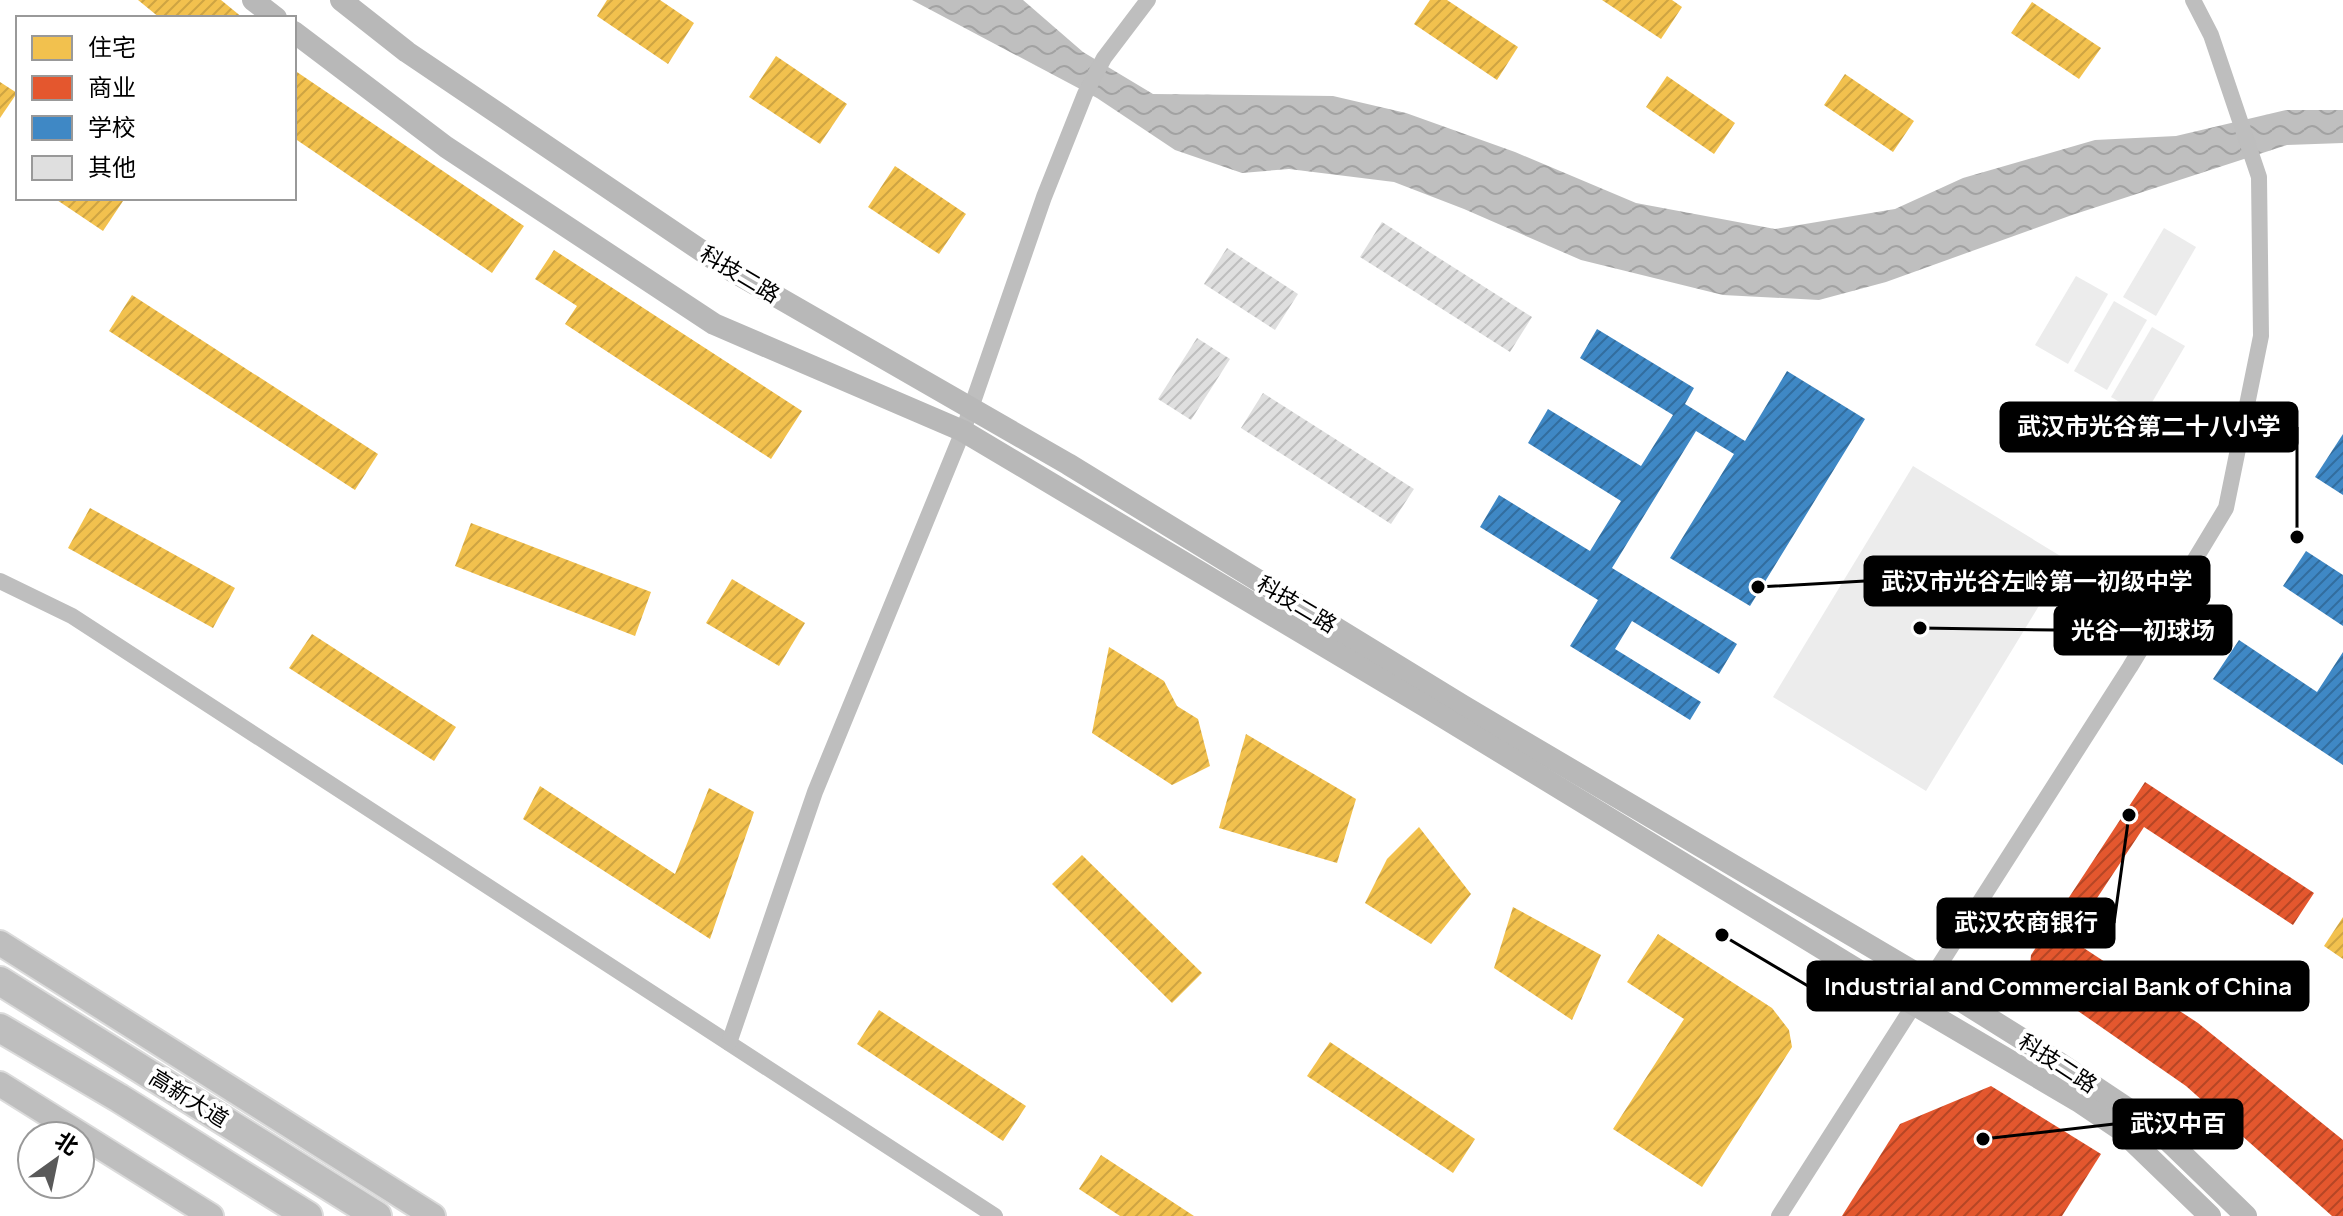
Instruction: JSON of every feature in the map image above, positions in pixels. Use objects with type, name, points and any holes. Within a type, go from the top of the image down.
[{"type":"highway","name":"高新大道","points":[[0,981],[377,1216]]},
{"type":"highway","name":"高新大道","points":[[0,1028],[308,1216]]},
{"type":"main road","points":[[0,943],[433,1216]]},
{"type":"main road","points":[[0,1084],[211,1216]]},
{"type":"street","points":[[253,0],[273,16]]},
{"type":"street","name":"科技二路","points":[[341,0],[407,52],[727,268],[1068,464],[1463,706],[1931,982],[2152,1125],[2246,1216]]},
{"type":"street","points":[[729,1043],[815,792],[963,431],[1044,197],[1085,94],[1104,58],[1148,0]]},
{"type":"street","points":[[1779,1216],[2130,667],[2226,508],[2261,336],[2259,177],[2211,35],[2193,0]]},
{"type":"street","name":"科技二路","points":[[296,34],[446,147],[714,324],[963,431],[2078,1101],[2121,1130],[2210,1216]]},
{"type":"street","points":[[0,581],[72,616],[995,1216]]},
{"type":"shaded area","points":[[2164,228],[2196,247],[2156,316],[2123,297]]},
{"type":"shaded area","points":[[2076,276],[2108,294],[2068,364],[2035,345]]},
{"type":"shaded area","points":[[2114,301],[2147,320],[2107,390],[2074,371]]},
{"type":"shaded area","points":[[2152,327],[2185,346],[2144,416],[2111,397]]},
{"type":"shaded area","points":[[1913,466],[2067,560],[1926,791],[1773,697]]},
{"type":"water","points":[[912,0],[1023,0],[1083,52],[1153,94],[1333,96],[1406,113],[1515,152],[1636,203],[1775,229],[1895,209],[1963,178],[2095,140],[2176,136],[2286,110],[2343,110],[2343,143],[2287,145],[2072,215],[1886,282],[1819,300],[1723,295],[1581,260],[1394,182],[1289,169],[1242,173],[1175,150],[1097,98]]},
{"type":"building: 住宅","points":[[138,0],[221,0],[241,16],[158,16]]},
{"type":"building: 住宅","points":[[607,0],[660,0],[694,23],[668,64],[597,16]]},
{"type":"building: 住宅","points":[[1430,0],[1447,0],[1518,47],[1497,80],[1414,24]]},
{"type":"building: 住宅","points":[[1602,0],[1672,0],[1682,7],[1661,39]]},
{"type":"building: 住宅","points":[[2032,2],[2101,48],[2079,79],[2011,33]]},
{"type":"building: 住宅","points":[[776,56],[847,104],[820,144],[749,97]]},
{"type":"building: 住宅","points":[[296,71],[524,226],[492,273],[296,139]]},
{"type":"building: 住宅","points":[[1845,74],[1914,121],[1893,152],[1824,105]]},
{"type":"building: 住宅","points":[[1667,76],[1735,123],[1714,154],[1646,107]]},
{"type":"building: 住宅","points":[[0,82],[16,94],[0,118]]},
{"type":"building: 住宅","points":[[895,166],[966,214],[939,254],[868,207]]},
{"type":"building: 住宅","points":[[57,200],[124,200],[103,231]]},
{"type":"building: 住宅","points":[[554,250],[802,411],[771,459],[565,324],[577,306],[535,279]]},
{"type":"building: 住宅","points":[[132,295],[378,454],[355,490],[109,331]]},
{"type":"building: 住宅","points":[[90,508],[235,588],[213,628],[68,548]]},
{"type":"building: 住宅","points":[[471,523],[651,592],[635,636],[455,566]]},
{"type":"building: 住宅","points":[[732,579],[805,623],[779,666],[706,623]]},
{"type":"building: 住宅","points":[[312,634],[456,727],[434,761],[289,668]]},
{"type":"building: 住宅","points":[[1109,647],[1164,681],[1177,706],[1198,719],[1210,766],[1172,785],[1092,733]]},
{"type":"building: 住宅","points":[[1246,734],[1356,799],[1337,863],[1219,828]]},
{"type":"building: 住宅","points":[[540,786],[675,874],[709,788],[754,812],[710,939],[523,819]]},
{"type":"building: 住宅","points":[[1419,827],[1471,894],[1431,944],[1365,903],[1387,859]]},
{"type":"building: 住宅","points":[[1082,855],[1202,973],[1172,1003],[1052,884]]},
{"type":"building: 住宅","points":[[1513,907],[1601,955],[1572,1020],[1494,968]]},
{"type":"building: 住宅","points":[[2343,917],[2343,959],[2324,946]]},
{"type":"building: 住宅","points":[[1658,934],[1772,1008],[1789,1030],[1792,1047],[1702,1187],[1613,1129],[1684,1019],[1627,982]]},
{"type":"building: 住宅","points":[[879,1010],[1026,1106],[1003,1141],[857,1044]]},
{"type":"building: 住宅","points":[[1330,1042],[1475,1139],[1453,1173],[1307,1076]]},
{"type":"building: 住宅","points":[[1101,1155],[1194,1216],[1120,1216],[1079,1189]]},
{"type":"building: 商业","points":[[2145,782],[2314,893],[2293,925],[2144,827],[2070,939],[2198,1023],[2343,1140],[2343,1216],[2332,1216],[2186,1086],[2029,977],[2031,955]]},
{"type":"building: 商业","points":[[1991,1086],[2101,1154],[2062,1216],[1842,1216],[1900,1124]]},
{"type":"building: 学校","points":[[1597,329],[1694,388],[1685,404],[1745,441],[1787,371],[1865,419],[1750,606],[1670,558],[1734,454],[1696,431],[1612,568],[1737,644],[1719,674],[1632,621],[1615,649],[1701,702],[1690,720],[1570,646],[1598,600],[1480,527],[1499,495],[1590,551],[1621,501],[1528,443],[1548,409],[1641,466],[1673,415],[1580,358]]},
{"type":"building: 学校","points":[[2343,434],[2343,495],[2315,477]]},
{"type":"building: 学校","points":[[2306,551],[2343,575],[2343,626],[2283,586]]},
{"type":"building: 学校","points":[[2239,640],[2317,692],[2343,652],[2343,765],[2213,679]]},
{"type":"building: 其他","points":[[1382,222],[1532,317],[1510,352],[1360,257]]},
{"type":"building: 其他","points":[[1227,248],[1298,294],[1275,330],[1204,284]]},
{"type":"building: 其他","points":[[1197,338],[1230,359],[1191,420],[1158,399]]},
{"type":"building: 其他","points":[[1263,393],[1414,489],[1391,524],[1241,428]]},
{"type":"place","name":"武汉市光谷第二十八小学","points":[[2297,537]]},
{"type":"place","name":"武汉市光谷左岭第一初级中学","points":[[1758,587]]},
{"type":"place","name":"光谷一初球场","points":[[1920,628]]},
{"type":"place","name":"武汉农商银行","points":[[2129,815]]},
{"type":"place","name":"Industrial and Commercial Bank of China","points":[[1722,935]]},
{"type":"place","name":"武汉中百","points":[[1983,1139]]}]
